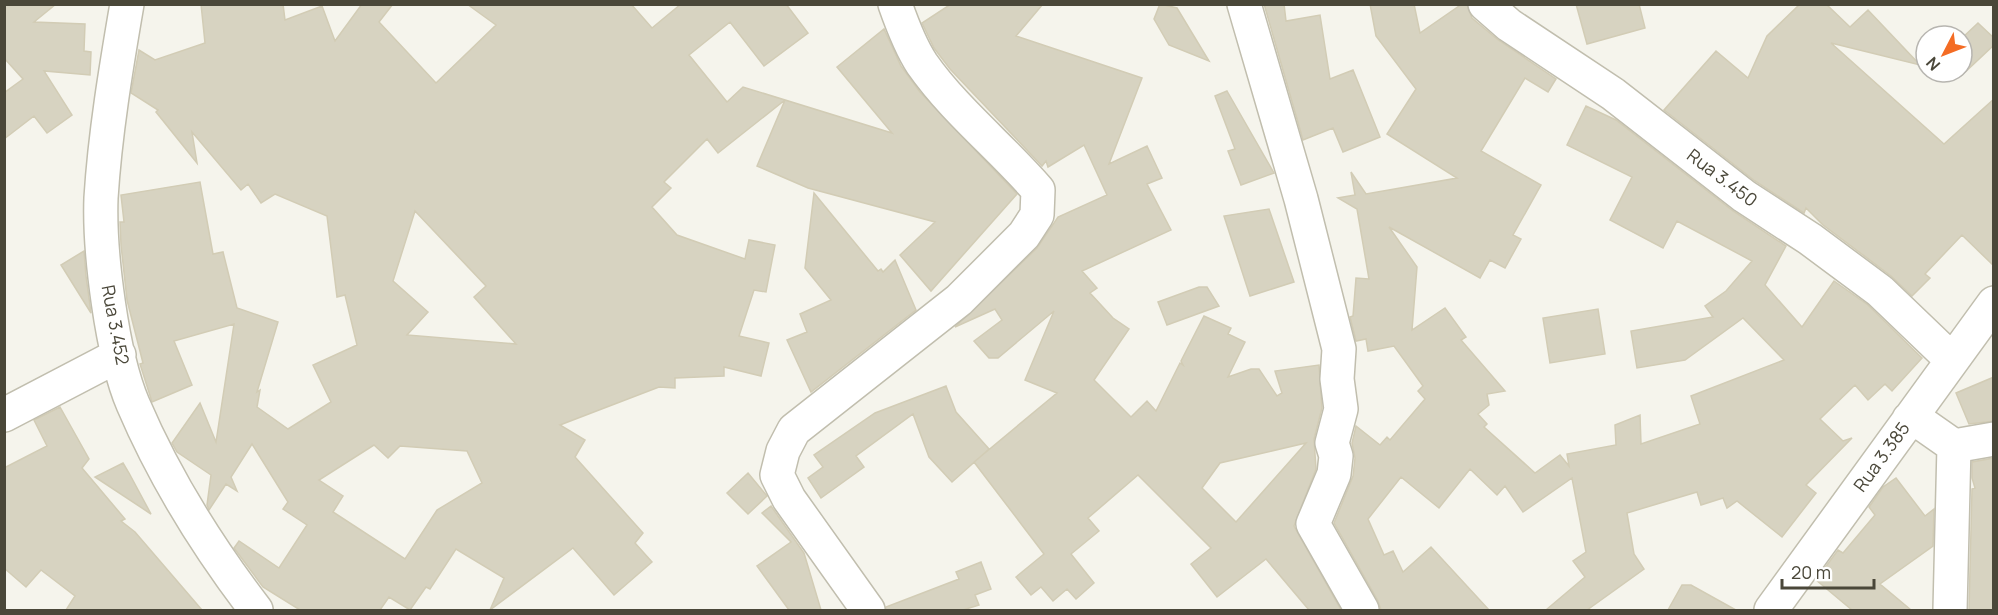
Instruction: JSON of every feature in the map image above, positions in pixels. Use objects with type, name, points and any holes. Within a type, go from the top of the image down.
[{"type":"street","name":"Rua 3.452","points":[[126,4],[101,200],[104,258],[119,355],[132,403],[178,495],[211,551],[256,610]]},
{"type":"street","points":[[868,610],[789,499],[777,475],[783,451],[794,429],[959,300],[1024,235],[1037,214],[1038,190],[1018,167],[985,137],[921,63],[895,4]]},
{"type":"street","points":[[1216,4],[1245,11],[1301,199],[1339,349],[1337,379],[1341,409],[1332,443],[1336,456],[1334,474],[1313,524],[1362,610]]},
{"type":"street","name":"Rua 3.450","points":[[1485,4],[1509,25],[1612,94],[1744,196],[1810,239],[1881,291],[1952,360]]},
{"type":"street","name":"Rua 3.385","points":[[1771,610],[1994,303]]},
{"type":"street","points":[[4,416],[119,355]]},
{"type":"street","points":[[1909,419],[1924,425],[1954,446],[1994,439]]},
{"type":"street","points":[[1950,610],[1954,446]]},
{"type":"building","points":[[4,4],[56,4],[34,22],[85,24],[84,51],[91,52],[90,75],[44,71],[72,115],[47,133],[34,116],[4,139],[4,93],[23,79],[4,58]]},
{"type":"building","points":[[201,4],[283,4],[285,20],[322,6],[335,41],[362,4],[393,4],[379,22],[436,83],[496,25],[467,4],[631,4],[652,28],[681,4],[786,4],[808,33],[764,66],[730,22],[689,55],[727,102],[743,87],[892,133],[837,67],[884,29],[901,66],[920,92],[1017,194],[931,291],[900,255],[935,222],[808,188],[757,166],[785,100],[718,153],[707,139],[664,182],[671,188],[652,207],[677,235],[745,259],[749,240],[775,245],[766,292],[754,290],[739,336],[769,343],[761,376],[724,367],[724,376],[675,378],[675,388],[659,387],[560,425],[585,440],[575,457],[643,533],[635,543],[652,562],[614,595],[573,548],[490,610],[504,578],[456,549],[430,589],[426,587],[410,610],[389,597],[380,610],[300,610],[263,587],[234,548],[239,541],[279,568],[307,525],[283,509],[288,502],[252,444],[231,477],[237,491],[226,484],[209,510],[207,505],[211,475],[177,452],[172,443],[200,403],[216,442],[234,324],[174,341],[192,385],[152,402],[140,364],[143,363],[127,300],[121,245],[120,222],[124,222],[121,195],[200,182],[213,254],[223,252],[237,308],[278,322],[257,392],[260,390],[257,407],[288,429],[331,402],[313,365],[357,345],[345,295],[337,297],[327,216],[275,194],[261,203],[248,184],[241,190],[192,132],[197,163],[156,112],[158,110],[131,93],[139,50],[155,60],[205,43]],"holes":[[[415,211],[486,286],[474,297],[516,344],[407,335],[428,312],[393,281]],[[374,445],[388,458],[400,446],[467,451],[482,483],[437,510],[405,559],[333,512],[343,496],[319,480]]]},
{"type":"building","points":[[951,4],[1043,4],[1016,36],[1142,78],[1109,164],[1147,146],[1162,178],[1147,184],[1171,230],[1082,271],[1097,288],[1090,293],[1113,318],[1129,329],[1094,380],[1131,417],[1147,401],[1156,411],[1180,363],[1183,365],[1181,361],[1204,316],[1231,328],[1228,334],[1245,342],[1228,377],[1251,369],[1259,369],[1277,396],[1282,393],[1275,371],[1319,365],[1322,408],[1314,439],[1316,469],[1294,526],[1341,610],[1309,610],[1266,559],[1217,597],[1191,564],[1211,548],[1138,475],[1088,518],[1099,531],[1071,554],[1094,583],[1076,599],[1067,589],[1053,601],[1041,587],[1031,595],[1016,577],[1044,554],[974,462],[1057,393],[1025,380],[1054,311],[998,358],[989,358],[974,341],[1002,320],[995,309],[955,327],[1037,248],[1058,217],[1107,195],[1084,145],[1048,167],[1046,161],[1042,166],[950,69],[934,48],[922,23]],"holes":[[[1306,443],[1236,522],[1202,488],[1220,463]]]},
{"type":"building","points":[[1160,4],[1177,8],[1209,61],[1169,45],[1154,19]]},
{"type":"building","points":[[1264,4],[1284,4],[1286,21],[1320,15],[1330,79],[1353,70],[1380,137],[1343,152],[1333,128],[1303,140]]},
{"type":"building","points":[[1370,4],[1414,4],[1420,33],[1462,4],[1467,4],[1472,18],[1497,39],[1556,79],[1548,92],[1525,78],[1481,151],[1541,185],[1513,235],[1521,239],[1505,268],[1490,260],[1480,278],[1389,227],[1417,267],[1412,330],[1445,308],[1466,337],[1461,340],[1505,391],[1487,394],[1489,405],[1478,414],[1487,424],[1484,427],[1535,473],[1560,455],[1569,466],[1567,454],[1616,445],[1615,425],[1640,415],[1641,444],[1700,424],[1691,396],[1784,360],[1743,318],[1685,360],[1637,368],[1631,331],[1713,317],[1705,306],[1726,291],[1752,261],[1677,221],[1663,248],[1610,220],[1632,177],[1567,145],[1586,106],[1616,120],[1733,211],[1786,246],[1765,285],[1802,327],[1834,281],[1868,305],[1922,358],[1892,391],[1885,384],[1868,400],[1855,385],[1820,419],[1843,441],[1852,438],[1806,485],[1816,493],[1782,537],[1737,501],[1727,508],[1723,498],[1701,505],[1697,492],[1627,513],[1634,554],[1644,569],[1587,610],[1546,610],[1585,577],[1573,561],[1586,552],[1572,478],[1523,512],[1505,486],[1497,495],[1470,469],[1439,508],[1401,477],[1368,519],[1384,555],[1393,551],[1403,572],[1431,547],[1489,610],[1381,610],[1334,523],[1353,476],[1355,458],[1352,443],[1356,426],[1380,445],[1387,437],[1390,440],[1425,399],[1418,391],[1423,386],[1394,346],[1368,351],[1366,339],[1356,341],[1350,317],[1353,316],[1356,278],[1369,279],[1357,209],[1338,198],[1355,195],[1351,172],[1366,194],[1457,178],[1387,134],[1416,89],[1376,36]]},
{"type":"building","points":[[1576,4],[1639,4],[1645,28],[1587,44]]},
{"type":"building","points":[[1800,4],[1826,4],[1850,27],[1868,10],[1914,59],[1914,64],[1831,43],[1944,144],[1994,99],[1994,266],[1962,235],[1925,274],[1930,278],[1912,296],[1891,276],[1823,225],[1806,208],[1804,213],[1755,181],[1664,110],[1716,51],[1748,78],[1767,36]]},
{"type":"building","points":[[1978,23],[1994,38],[1994,45],[1974,64],[1974,27]]},
{"type":"building","points":[[1227,91],[1274,173],[1241,185],[1228,151],[1235,149],[1215,96]]},
{"type":"building","points":[[814,193],[878,271],[881,269],[883,272],[895,260],[916,310],[811,392],[787,340],[807,332],[800,314],[831,300],[805,268]]},
{"type":"building","points":[[1269,209],[1294,282],[1250,296],[1224,216]]},
{"type":"building","points":[[84,251],[86,276],[91,313],[61,265]]},
{"type":"building","points":[[1199,287],[1207,287],[1219,306],[1167,325],[1158,302]]},
{"type":"building","points":[[1598,309],[1605,354],[1550,363],[1543,318]]},
{"type":"building","points":[[1994,377],[1994,421],[1969,424],[1956,393]]},
{"type":"building","points":[[946,386],[956,412],[989,449],[952,482],[929,457],[913,414],[856,456],[864,467],[821,498],[808,478],[823,467],[814,455],[875,413]]},
{"type":"building","points":[[60,407],[89,459],[82,468],[125,519],[121,521],[135,532],[202,610],[66,610],[75,596],[41,570],[26,587],[4,568],[4,468],[47,446],[34,420]]},
{"type":"building","points":[[1994,458],[1993,610],[1969,610],[1972,489],[1975,488],[1972,478],[1972,462]]},
{"type":"building","points":[[123,463],[129,473],[151,514],[95,477]]},
{"type":"building","points":[[748,473],[767,496],[748,514],[727,493]]},
{"type":"building","points":[[1896,478],[1925,516],[1934,509],[1933,546],[1880,584],[1911,610],[1852,610],[1816,580],[1838,550],[1843,553],[1875,515],[1869,507],[1883,487]]},
{"type":"building","points":[[771,506],[804,553],[821,610],[789,610],[757,566],[791,542],[762,513]]},
{"type":"building","points":[[981,562],[991,589],[975,595],[979,605],[963,610],[886,610],[886,607],[959,579],[956,572]]},
{"type":"building","points":[[1682,585],[1691,585],[1736,610],[1668,610]]}]
